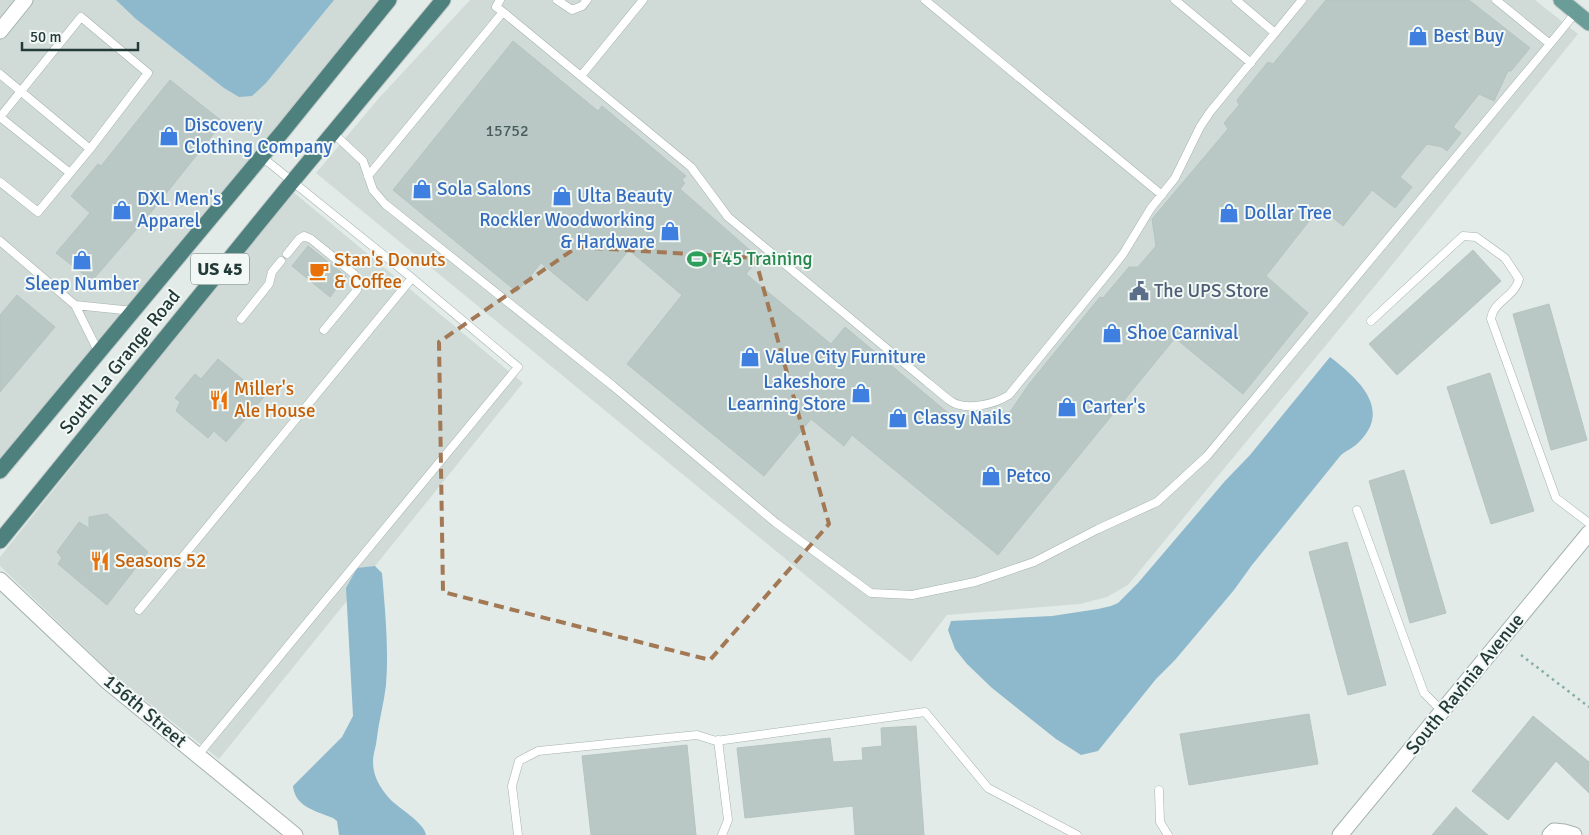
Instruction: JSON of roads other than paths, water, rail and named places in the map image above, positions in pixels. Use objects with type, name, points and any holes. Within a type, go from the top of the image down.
[{"type":"highway","name":"South La Grange Road","points":[[0,471],[262,157],[389,0]]},
{"type":"highway","name":"South La Grange Road","points":[[0,541],[292,182],[443,0]]},
{"type":"main road","points":[[1562,0],[1589,23]]},
{"type":"street","points":[[0,30],[25,0]]},
{"type":"street","name":"South Ravinia Avenue","points":[[1340,835],[1589,533]]},
{"type":"street","name":"156th Street","points":[[0,580],[108,682],[295,835]]},
{"type":"street","points":[[1550,835],[1554,832],[1564,832],[1574,835]]},
{"type":"lane","points":[[500,0],[496,6],[691,167],[728,217],[945,396],[961,405],[984,404],[1003,399],[1009,395],[1123,254],[1151,208],[1175,178],[1200,127],[1300,1]]},
{"type":"lane","points":[[557,0],[572,10],[582,6],[586,0]]},
{"type":"lane","points":[[581,76],[643,0]]},
{"type":"lane","points":[[1175,0],[1251,63]]},
{"type":"lane","points":[[1236,0],[1275,33]]},
{"type":"lane","points":[[1496,0],[1550,44]]},
{"type":"lane","points":[[931,2],[1162,195]]},
{"type":"lane","points":[[368,176],[503,12]]},
{"type":"lane","points":[[333,133],[363,161],[373,190],[385,204],[613,386],[776,522],[871,593],[912,595],[975,582],[1034,562],[1156,502],[1207,456],[1576,12]]},
{"type":"lane","points":[[0,182],[38,212],[90,148],[148,73],[81,17],[0,117],[70,172]]},
{"type":"lane","points":[[0,74],[90,148]]},
{"type":"lane","points":[[198,756],[518,367],[412,278],[262,157]]},
{"type":"lane","points":[[287,254],[299,239],[304,236],[311,238],[354,274],[358,282],[357,290],[324,330]]},
{"type":"lane","points":[[1371,321],[1463,236],[1476,238],[1505,258],[1519,279],[1517,287],[1492,312],[1491,319],[1556,498],[1589,523]]},
{"type":"lane","points":[[0,241],[75,305],[98,353]]},
{"type":"lane","points":[[241,318],[268,284],[272,272],[281,261]]},
{"type":"lane","points":[[139,610],[412,278]]},
{"type":"lane","points":[[75,305],[133,311]]},
{"type":"lane","points":[[1357,510],[1424,693],[1442,711]]},
{"type":"lane","points":[[518,835],[512,786],[519,761],[538,751],[697,736],[718,740],[925,712],[988,788],[1076,835]]},
{"type":"lane","points":[[718,740],[728,820],[722,835]]},
{"type":"lane","points":[[1159,790],[1160,822],[1168,835]]},
{"type":"water","points":[[116,0],[334,0],[266,83],[252,96],[239,97],[224,88],[136,19]]},
{"type":"water","points":[[1330,357],[1351,374],[1367,394],[1372,405],[1373,417],[1369,429],[1358,443],[1341,455],[1234,590],[1175,660],[1156,679],[1098,751],[1081,755],[1056,739],[992,688],[967,664],[955,649],[948,630],[951,621],[1052,616],[1098,609],[1118,603],[1138,583],[1225,481],[1250,455]]},
{"type":"water","points":[[375,566],[382,573],[387,671],[373,766],[378,782],[386,795],[421,825],[426,835],[339,835],[337,821],[302,804],[293,786],[342,737],[353,716],[346,588],[357,568]]},
{"type":"place","name":"Best Buy","points":[[1418,36]]},
{"type":"place","name":"Discovery Clothing Company","points":[[169,136]]},
{"type":"place","name":"Sola Salons","points":[[422,189]]},
{"type":"place","name":"Ulta Beauty","points":[[562,196]]},
{"type":"place","name":"DXL Men's Apparel","points":[[122,210]]},
{"type":"place","name":"Dollar Tree","points":[[1229,213]]},
{"type":"place","name":"Rockler Woodworking & Hardware","points":[[670,231]]},
{"type":"place","name":"F45 Training","points":[[697,259]]},
{"type":"place","name":"Sleep Number","points":[[82,260]]},
{"type":"place","name":"Stan's Donuts & Coffee","points":[[319,271]]},
{"type":"place","name":"The UPS Store","points":[[1139,291]]},
{"type":"place","name":"Shoe Carnival","points":[[1112,333]]},
{"type":"place","name":"Value City Furniture","points":[[750,357]]},
{"type":"place","name":"Lakeshore Learning Store","points":[[861,393]]},
{"type":"place","name":"Miller's Ale House","points":[[219,400]]},
{"type":"place","name":"Carter's","points":[[1067,407]]},
{"type":"place","name":"Classy Nails","points":[[898,418]]},
{"type":"place","name":"Petco","points":[[991,476]]},
{"type":"place","name":"Seasons 52","points":[[100,561]]}]
